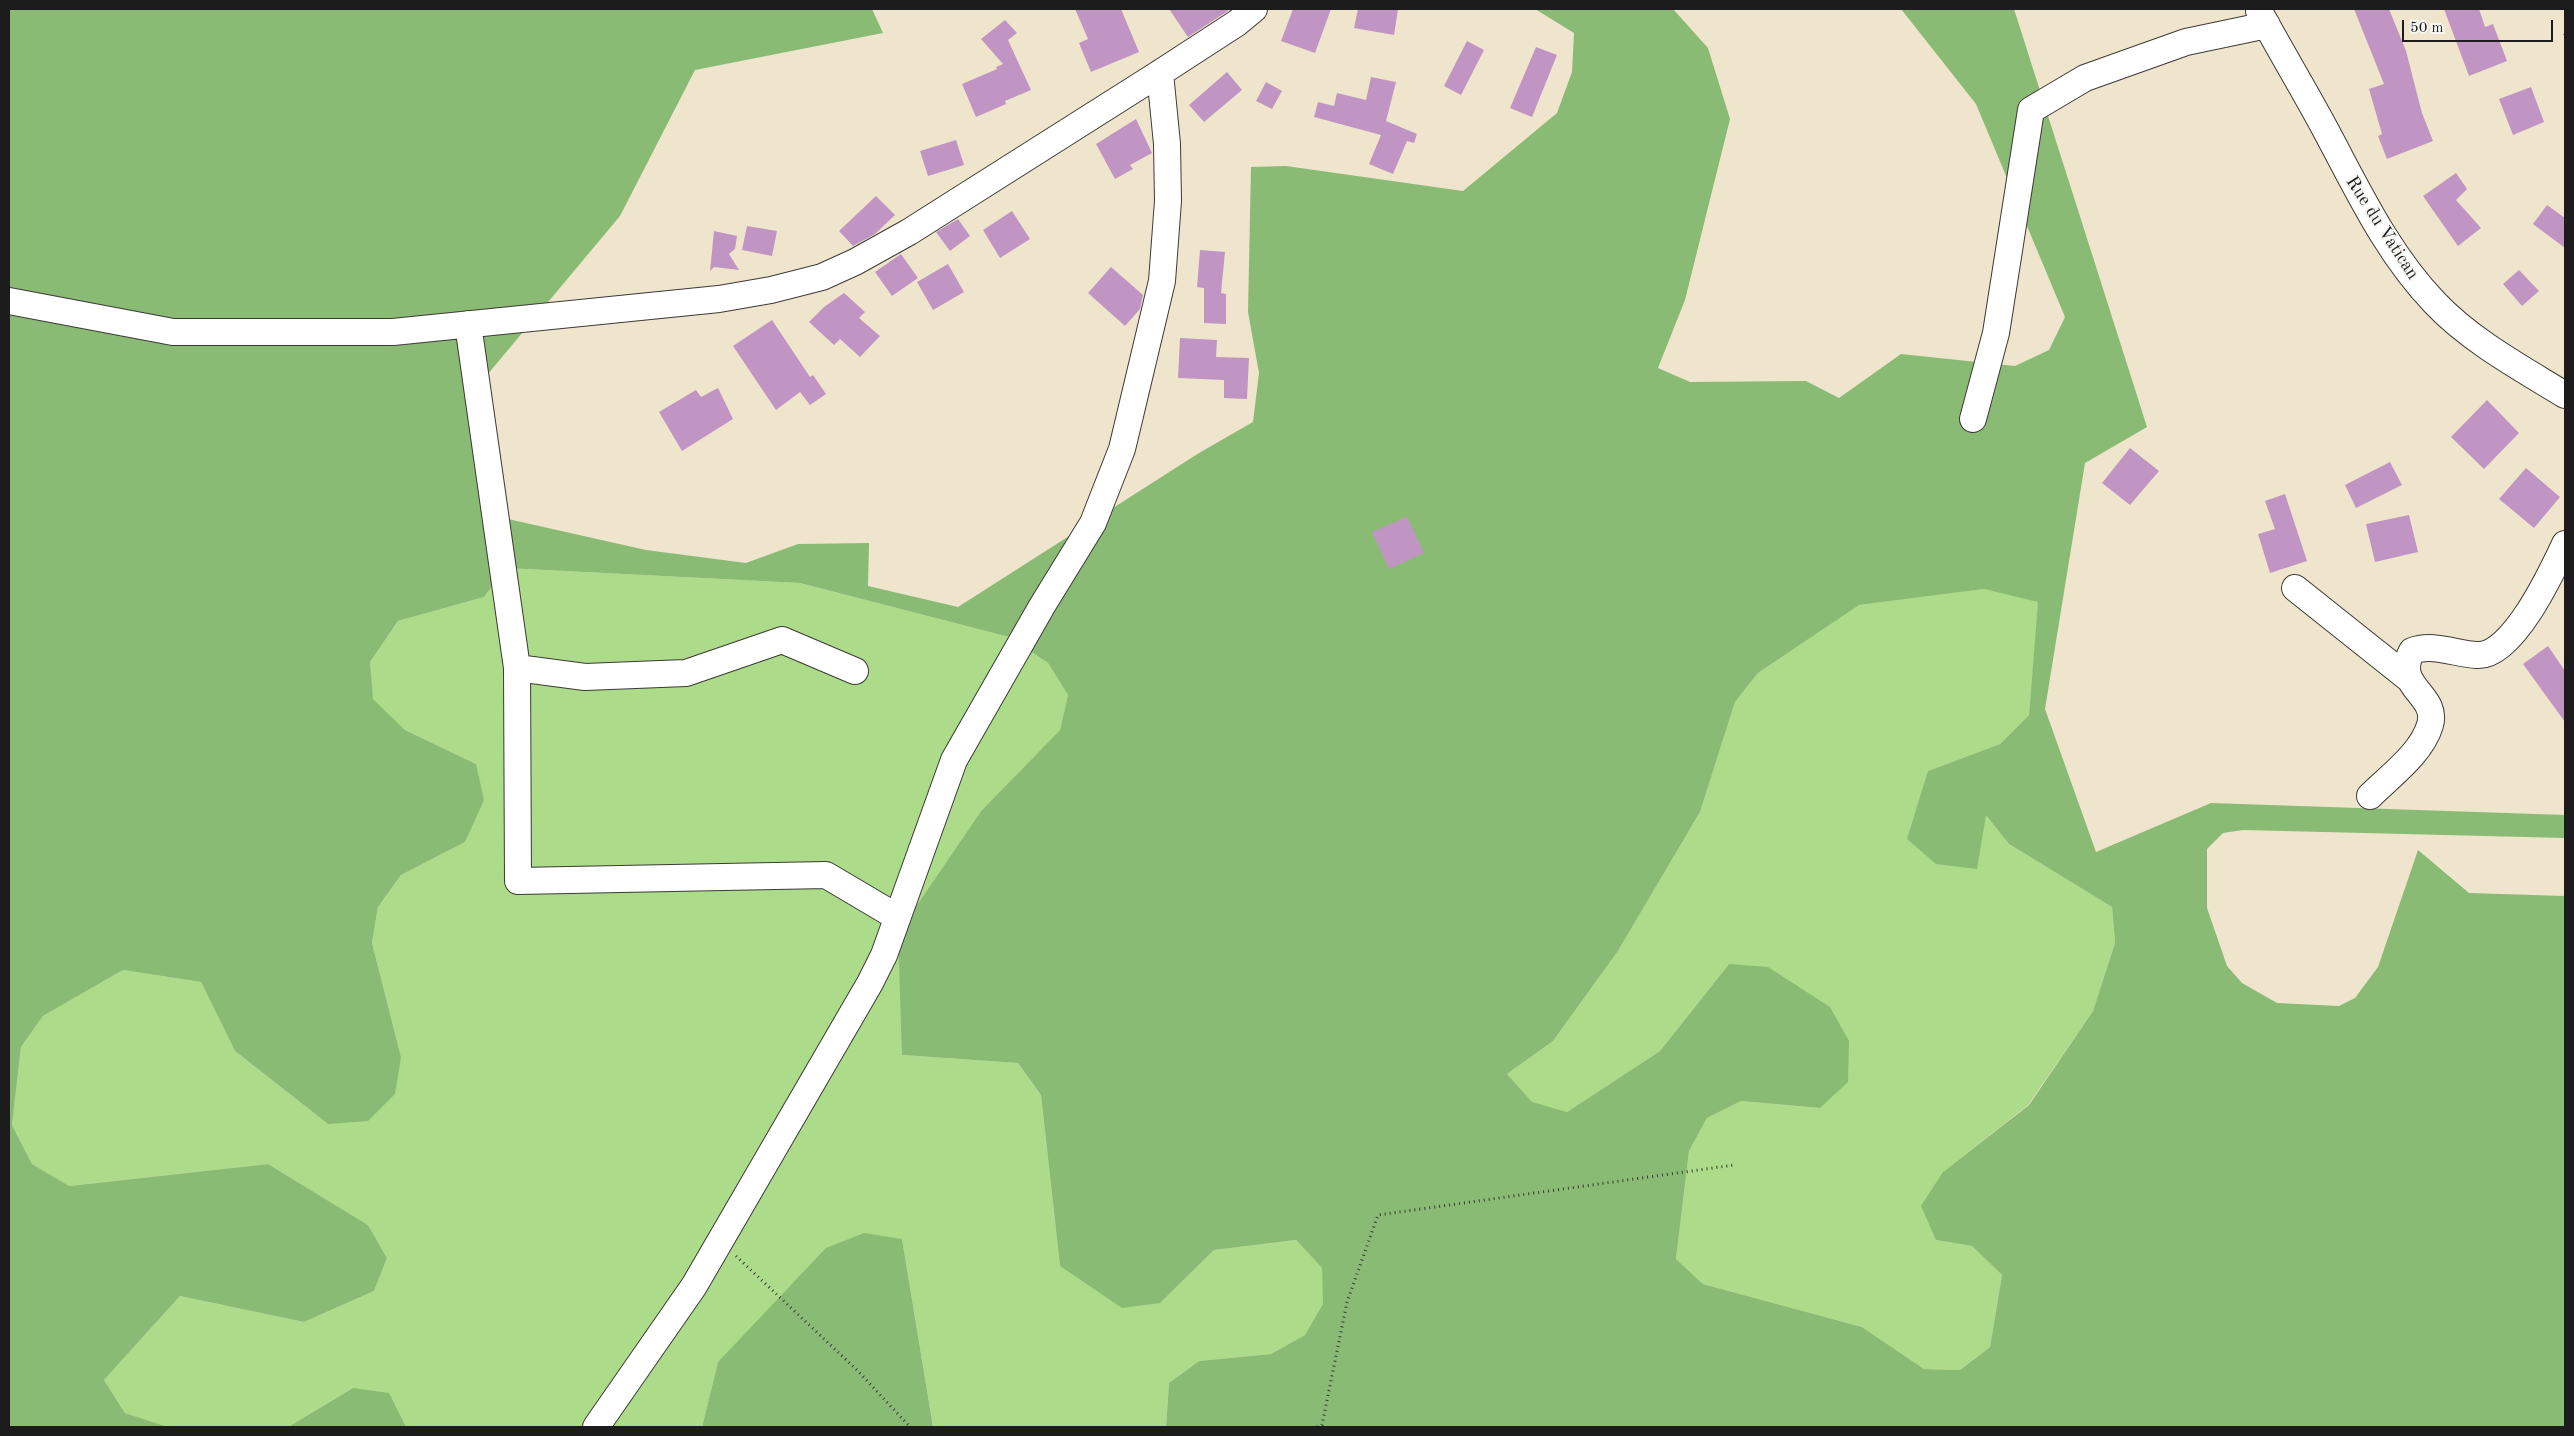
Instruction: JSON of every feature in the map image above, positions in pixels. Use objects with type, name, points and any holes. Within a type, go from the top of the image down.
[{"type":"street","points":[[9,300],[173,332],[393,332],[719,299],[771,290],[822,277],[855,262],[909,232],[1160,74],[1237,23],[1254,9]]},
{"type":"street","points":[[1973,419],[1996,333],[2031,110],[2085,78],[2262,17]]},
{"type":"street","name":"Rue du Vatican","points":[[2262,17],[2325,128],[2348,176],[2408,273],[2436,304],[2476,337],[2513,363],[2565,395]]},
{"type":"street","points":[[596,1427],[694,1286],[870,983],[884,955],[954,760],[1042,606],[1093,523],[1122,449],[1162,281],[1168,201],[1167,144],[1160,74]]},
{"type":"street","points":[[468,324],[516,668],[518,881],[826,875],[897,917]]},
{"type":"street","points":[[2408,678],[2408,660],[2412,651],[2427,648],[2478,656],[2494,652],[2528,615],[2565,544]]},
{"type":"street","points":[[2295,588],[2408,678],[2426,702],[2430,714],[2430,724],[2419,746],[2370,796]]},
{"type":"street","points":[[516,668],[585,677],[686,673],[782,640],[855,671]]},
{"type":"path","points":[[1317,1427],[1322,1425],[1347,1302],[1378,1215],[1734,1165]]},
{"type":"path","points":[[721,1242],[858,1371],[910,1427]]},
{"type":"green space","points":[[9,9],[872,9],[883,33],[695,70],[620,216],[472,393],[499,517],[646,550],[746,563],[798,544],[869,543],[868,586],[958,607],[1199,453],[1253,422],[1259,373],[1248,312],[1251,167],[1286,166],[1463,191],[1557,113],[1572,72],[1574,33],[1535,9],[1673,9],[1708,48],[1730,119],[1685,300],[1658,368],[1690,382],[1806,381],[1839,398],[1901,354],[2015,366],[2049,350],[2065,317],[1976,104],[1901,9],[2014,9],[2147,427],[2085,463],[2045,709],[2096,852],[2211,803],[2565,815],[2565,838],[2243,830],[2223,833],[2207,849],[2207,908],[2227,966],[2242,983],[2277,1003],[2339,1006],[2355,998],[2378,967],[2418,850],[2469,893],[2565,896],[2565,1427],[1166,1427],[1169,1383],[1199,1361],[1271,1354],[1305,1335],[1323,1304],[1322,1268],[1296,1240],[1214,1250],[1160,1303],[1122,1308],[1060,1266],[1041,1095],[1018,1063],[902,1055],[898,933],[982,810],[1060,730],[1068,695],[1048,663],[1009,637],[800,583],[506,568],[484,597],[398,621],[370,662],[373,699],[405,730],[476,764],[484,800],[465,842],[401,875],[378,907],[372,943],[401,1057],[395,1094],[368,1121],[328,1124],[235,1051],[201,982],[123,970],[43,1016],[21,1047],[12,1125],[32,1164],[69,1186],[268,1164],[368,1225],[387,1258],[374,1291],[304,1322],[180,1296],[104,1380],[125,1413],[168,1427],[9,1427]],"holes":[[[1984,589],[2038,602],[2029,715],[2000,744],[1928,771],[1907,839],[1936,864],[1977,869],[1986,815],[2009,844],[2112,907],[2115,943],[2093,1011],[2029,1105],[1943,1172],[1921,1206],[1936,1240],[1972,1246],[2002,1275],[1990,1347],[1960,1370],[1924,1369],[1862,1327],[1703,1284],[1676,1259],[1689,1151],[1707,1118],[1741,1101],[1820,1108],[1848,1082],[1849,1041],[1830,1007],[1768,967],[1729,964],[1660,1051],[1567,1112],[1532,1102],[1507,1074],[1553,1041],[1618,951],[1700,812],[1735,702],[1758,673],[1859,605]]]},
{"type":"green space","points":[[506,568],[800,583],[1009,637],[1048,663],[1068,695],[1060,730],[982,810],[902,1055],[1018,1063],[1041,1095],[1060,1266],[1160,1303],[1214,1250],[1296,1240],[1322,1268],[1324,1304],[1305,1335],[1271,1354],[1199,1361],[1169,1383],[1166,1427],[933,1427],[902,1239],[718,1362],[702,1427],[406,1427],[353,1388],[288,1427],[168,1427],[125,1413],[104,1380],[180,1296],[304,1322],[374,1291],[387,1258],[368,1225],[268,1164],[68,1186],[32,1164],[12,1125],[21,1047],[43,1016],[123,970],[201,982],[235,1051],[328,1124],[401,1057],[372,943],[378,907],[401,875],[465,842],[476,764],[405,730],[372,699],[370,662],[398,621],[484,597]]},
{"type":"green space","points":[[1984,589],[2039,601],[2029,715],[2000,744],[1928,771],[1986,814],[2009,844],[2112,907],[2115,943],[2093,1011],[2028,1105],[1943,1172],[1936,1240],[1972,1246],[2002,1275],[1990,1347],[1960,1370],[1924,1369],[1862,1327],[1703,1284],[1676,1259],[1689,1151],[1707,1118],[1741,1101],[1820,1108],[1729,964],[1660,1051],[1567,1112],[1532,1103],[1507,1074],[1553,1041],[1618,951],[1700,812],[1735,702],[1758,673],[1858,605]]},
{"type":"green space","points":[[864,1233],[902,1239],[933,1427],[702,1427],[718,1362],[826,1248]]},
{"type":"green space","points":[[353,1388],[389,1393],[406,1427],[288,1427]]},
{"type":"building","points":[[1075,9],[1121,9],[1139,52],[1091,72],[1079,43],[1088,39]]},
{"type":"building","points":[[1169,9],[1231,9],[1188,37]]},
{"type":"building","points":[[1293,9],[1331,9],[1315,53],[1281,41]]},
{"type":"building","points":[[1358,9],[1398,9],[1394,35],[1354,28]]},
{"type":"building","points":[[2354,9],[2389,9],[2406,51],[2422,113],[2433,141],[2387,159],[2378,136],[2382,134],[2369,89],[2384,84]]},
{"type":"building","points":[[2444,9],[2479,9],[2485,27],[2493,24],[2507,61],[2469,76]]},
{"type":"building","points":[[1005,20],[1017,33],[1008,40],[1031,90],[1005,101],[1006,104],[976,117],[962,84],[997,69],[996,67],[1003,64],[981,39]]},
{"type":"building","points":[[1467,41],[1484,50],[1461,95],[1444,86]]},
{"type":"building","points":[[1536,47],[1557,55],[1532,117],[1510,108]]},
{"type":"building","points":[[1227,72],[1242,90],[1204,122],[1189,105]]},
{"type":"building","points":[[1371,77],[1396,82],[1386,121],[1417,134],[1414,143],[1407,141],[1393,174],[1369,164],[1381,135],[1314,117],[1318,102],[1334,106],[1337,93],[1366,100]]},
{"type":"building","points":[[1266,82],[1282,91],[1272,109],[1256,101]]},
{"type":"building","points":[[2531,87],[2544,122],[2513,135],[2499,99]]},
{"type":"building","points":[[1136,119],[1152,153],[1130,165],[1133,169],[1115,179],[1096,144]]},
{"type":"building","points":[[956,140],[964,165],[928,176],[920,151]]},
{"type":"building","points":[[2456,173],[2467,189],[2456,200],[2481,228],[2458,246],[2423,196]]},
{"type":"building","points":[[876,196],[895,215],[875,234],[853,246],[839,231]]},
{"type":"building","points":[[2547,205],[2565,218],[2565,248],[2533,224]]},
{"type":"building","points":[[1012,211],[1030,239],[1000,258],[983,230]]},
{"type":"building","points":[[958,219],[970,236],[950,251],[936,232]]},
{"type":"building","points":[[747,226],[777,231],[772,256],[742,250]]},
{"type":"building","points":[[714,231],[737,236],[735,249],[729,254],[739,270],[714,267],[710,271]]},
{"type":"building","points":[[1200,250],[1225,252],[1221,293],[1226,294],[1226,324],[1204,323],[1204,288],[1197,287]]},
{"type":"building","points":[[901,254],[918,278],[892,296],[875,272]]},
{"type":"building","points":[[948,264],[964,292],[933,310],[917,282]]},
{"type":"building","points":[[1111,267],[1143,295],[1140,309],[1125,326],[1088,293]]},
{"type":"building","points":[[2519,270],[2539,291],[2522,306],[2503,284]]},
{"type":"building","points":[[844,293],[865,312],[859,318],[880,336],[860,357],[840,339],[834,345],[809,322],[824,307]]},
{"type":"building","points":[[772,320],[810,377],[813,375],[826,394],[810,405],[800,392],[776,410],[733,346]]},
{"type":"building","points":[[1180,338],[1217,340],[1216,357],[1249,358],[1247,399],[1224,398],[1224,380],[1178,378]]},
{"type":"building","points":[[718,388],[733,419],[682,451],[659,412],[696,390],[701,397]]},
{"type":"building","points":[[2487,400],[2519,433],[2484,469],[2451,437]]},
{"type":"building","points":[[2130,448],[2159,471],[2130,505],[2102,483]]},
{"type":"building","points":[[2390,462],[2402,485],[2356,508],[2345,485]]},
{"type":"building","points":[[2526,468],[2560,497],[2534,528],[2499,499]]},
{"type":"building","points":[[2285,494],[2307,561],[2270,573],[2258,534],[2275,529],[2265,501]]},
{"type":"building","points":[[2409,515],[2418,552],[2375,562],[2366,524]]},
{"type":"building","points":[[1407,517],[1424,553],[1389,569],[1372,532]]},
{"type":"building","points":[[2548,646],[2565,671],[2565,722],[2523,664]]}]
